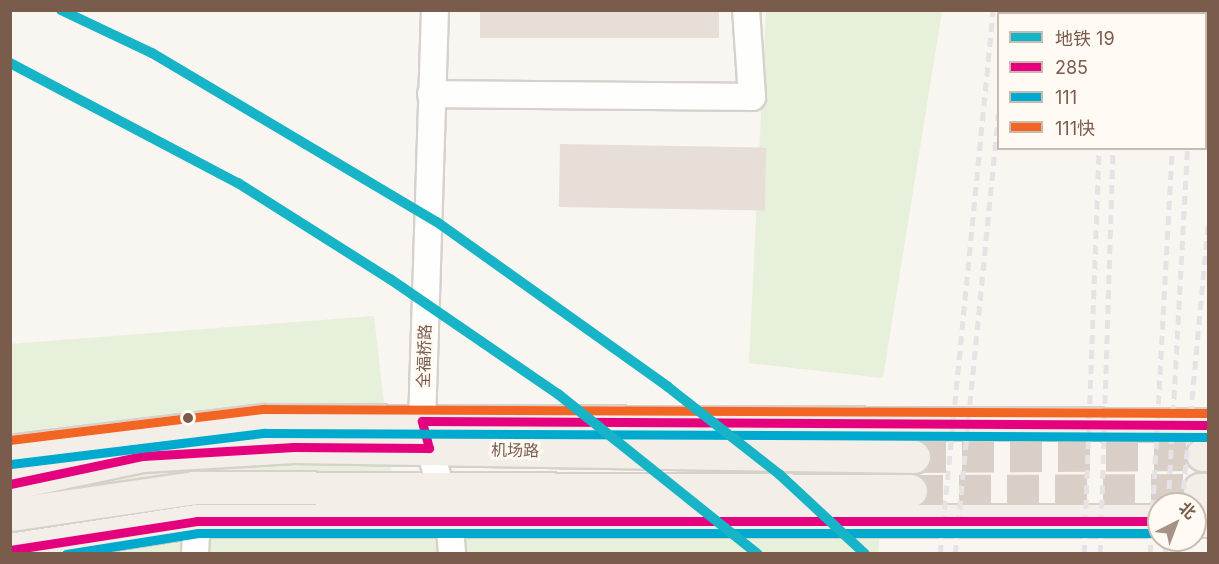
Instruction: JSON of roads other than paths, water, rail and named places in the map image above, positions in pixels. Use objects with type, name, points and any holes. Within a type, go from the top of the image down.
[{"type":"main road","name":"机场路","points":[[10,452],[264,420],[426,434],[914,457]]},
{"type":"main road","name":"机场路","points":[[10,484],[142,456],[294,447],[426,434],[1209,425]]},
{"type":"main road","points":[[10,515],[194,488],[439,486],[911,490]]},
{"type":"main road","points":[[10,550],[197,521],[449,518],[1147,521]]},
{"type":"street","name":"全福桥路","points":[[435,10],[431,94],[426,434],[449,518],[453,554]]},
{"type":"street","points":[[431,94],[752,97],[746,10]]},
{"type":"street","points":[[195,554],[197,521]]},
{"type":"tunnel","points":[[914,457],[1203,455]]},
{"type":"tunnel","points":[[911,491],[1200,490]]},
{"type":"railway","points":[[940,554],[993,10]]},
{"type":"railway","points":[[955,554],[997,124]]},
{"type":"railway","points":[[1084,554],[1099,150]]},
{"type":"railway","points":[[1100,554],[1113,150]]},
{"type":"railway","points":[[1150,554],[1172,150]]},
{"type":"railway","points":[[1169,492],[1187,150]]},
{"type":"railway","points":[[1183,492],[1208,226]]},
{"type":"metro line","name":"19","points":[[61,10],[152,53],[437,222],[668,387],[779,474],[865,554]]},
{"type":"metro line","name":"19","points":[[10,63],[238,183],[390,279],[558,394],[758,554]]}]
